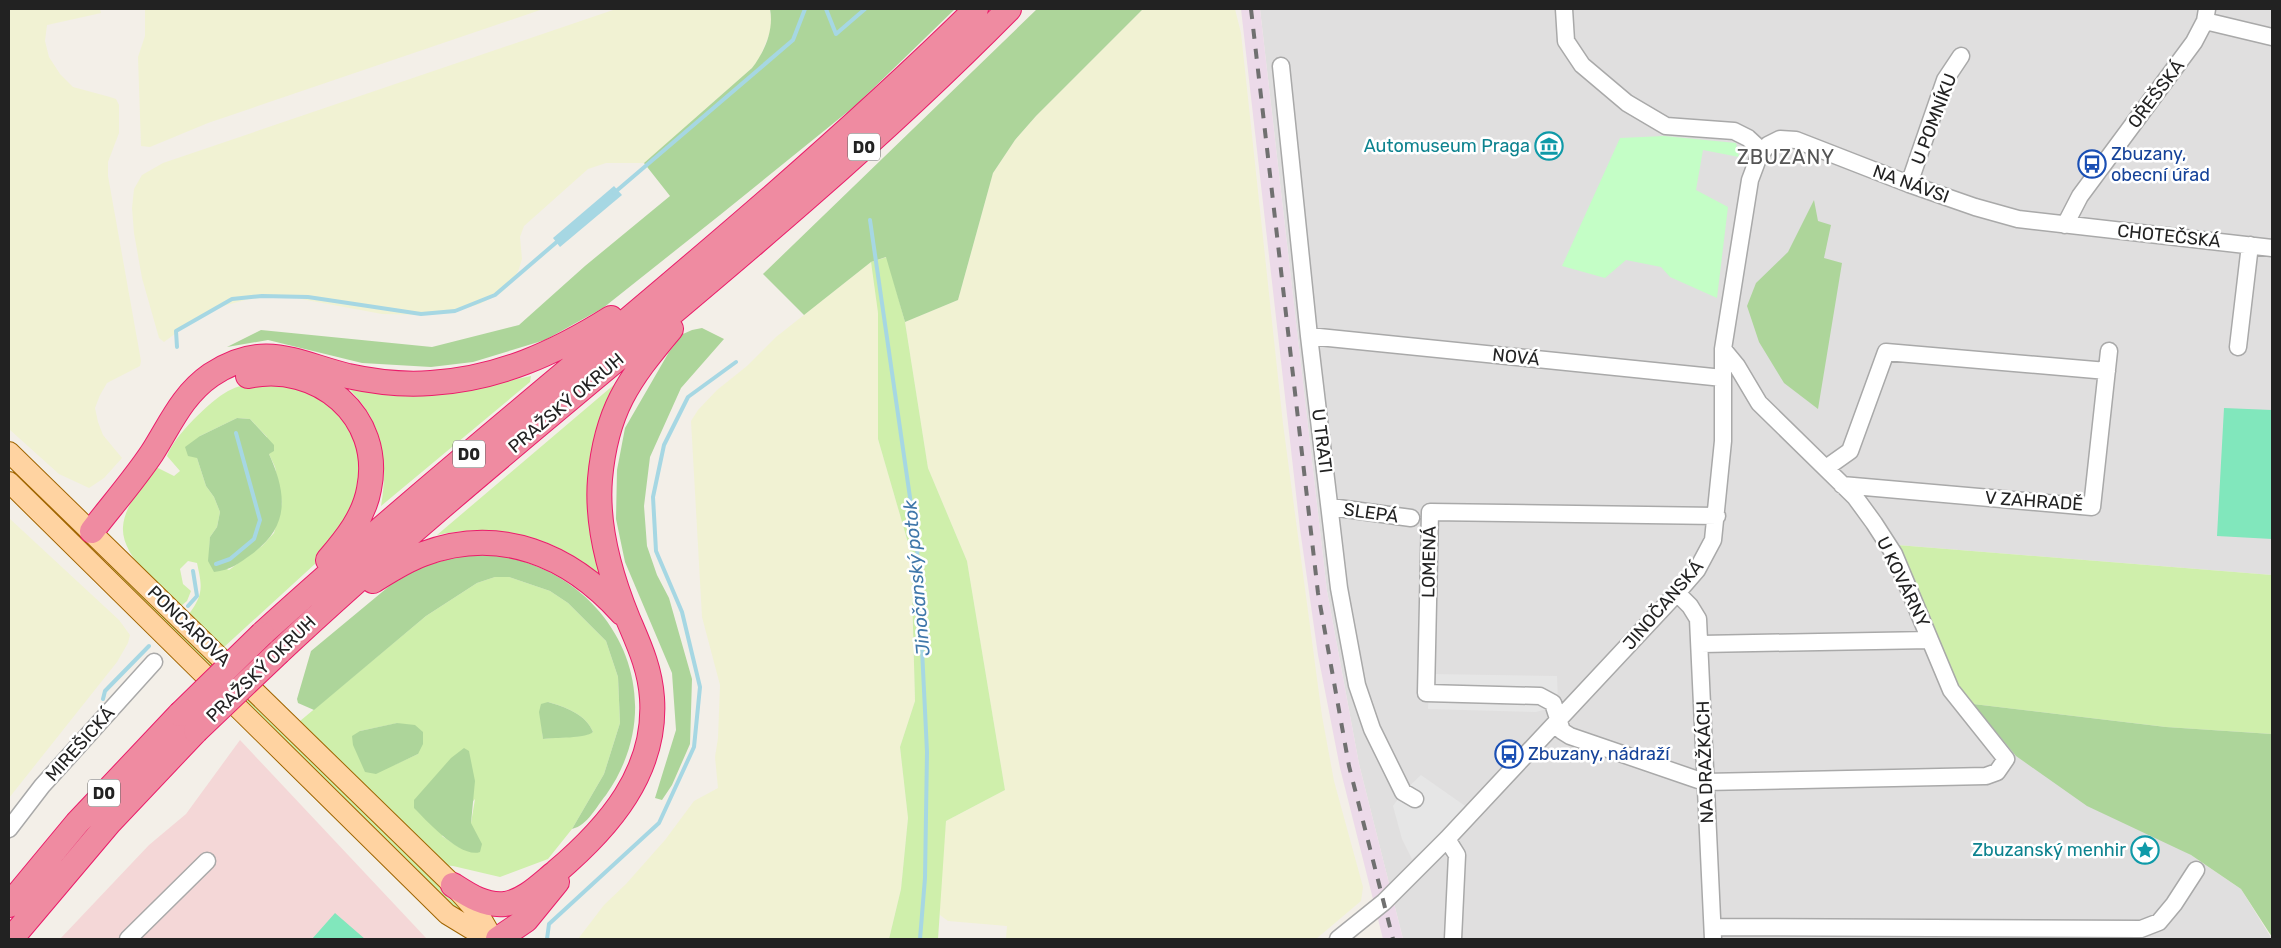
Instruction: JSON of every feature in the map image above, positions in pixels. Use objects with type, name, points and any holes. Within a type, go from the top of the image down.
[{"type":"highway","name":"PRAŽSKÝ OKRUH","points":[[9,905],[77,823],[180,714],[262,634],[404,508],[679,277],[849,128],[976,9]]},
{"type":"highway","name":"PRAŽSKÝ OKRUH","points":[[11,939],[104,829],[196,731],[315,617],[454,496],[714,278],[887,127],[1009,9]]},
{"type":"highway","points":[[92,531],[152,452],[194,387],[212,374],[239,362],[259,357],[281,357],[304,361],[350,376],[382,382],[431,383],[460,380],[511,369],[549,353],[589,332],[679,277]]},
{"type":"highway","points":[[454,885],[478,900],[498,904],[519,900],[573,858],[611,818],[626,799],[640,771],[648,743],[652,711],[650,677],[639,642],[628,620],[612,576],[601,526],[600,480],[607,436],[618,402],[637,369],[714,278]]},
{"type":"highway","points":[[152,452],[212,393],[237,380],[257,374],[277,373],[311,380],[335,395],[355,416],[367,442],[371,465],[370,488],[362,512],[341,545],[262,634]]},
{"type":"highway","points":[[315,617],[416,557],[447,547],[487,543],[515,546],[556,560],[598,589],[628,620]]},
{"type":"highway","points":[[495,939],[526,920],[538,908],[573,858]]},
{"type":"highway","points":[[495,939],[507,920],[539,886]]},
{"type":"main road","name":"PONCAROVA","points":[[9,452],[454,885],[478,913],[495,939]]},
{"type":"main road","name":"PONCAROVA","points":[[9,482],[447,914]]},
{"type":"main road","points":[[77,550],[92,531]]},
{"type":"main road","points":[[447,914],[457,939]]},
{"type":"main road","points":[[447,914],[488,939]]},
{"type":"street","points":[[1564,9],[1566,41],[1582,66],[1626,103],[1666,126],[1734,131],[1748,138],[1762,151]]},
{"type":"street","points":[[2206,15],[2272,37]]},
{"type":"street","name":"OŘEŠSKÁ","points":[[2065,225],[2080,196],[2182,62],[2206,15]]},
{"type":"street","name":"U POMNÍKU","points":[[1909,184],[1945,80],[1961,56]]},
{"type":"street","name":"U TRATI","points":[[1281,66],[1308,336],[1339,588],[1357,685],[1372,729],[1403,792],[1415,799]]},
{"type":"street","name":"NA NÁVSI","points":[[1762,151],[1768,145],[1780,139],[1796,140],[1909,184],[2002,215],[2065,225]]},
{"type":"street","name":"JINOČANSKÁ","points":[[1338,939],[1384,902],[1447,839],[1677,593],[1704,559],[1713,540],[1717,516],[1723,441],[1724,349],[1750,180],[1762,151]]},
{"type":"street","name":"CHOTEČSKÁ","points":[[2065,225],[2272,248]]},
{"type":"street","points":[[2238,347],[2250,245]]},
{"type":"street","name":"NOVÁ","points":[[1308,336],[1723,378]]},
{"type":"street","name":"U KOVÁRNY","points":[[1704,782],[1986,776],[1998,772],[2006,759],[1951,690],[1894,554],[1855,497],[1759,403],[1737,366],[1724,349]]},
{"type":"street","name":"V ZAHRADĚ","points":[[1842,485],[2092,507],[2109,350]]},
{"type":"street","points":[[1826,468],[1850,451],[1886,352],[2107,371]]},
{"type":"street","name":"SLEPÁ","points":[[1330,507],[1411,518]]},
{"type":"street","name":"LOMENÁ","points":[[1560,719],[1553,703],[1540,696],[1426,693],[1430,512],[1717,516]]},
{"type":"street","name":"NA DRAŽKÁCH","points":[[1677,593],[1690,606],[1698,618],[1701,644],[1704,782],[1713,933]]},
{"type":"street","points":[[1701,644],[1930,640]]},
{"type":"street","name":"MIREŠICKÁ","points":[[9,828],[42,786],[154,662]]},
{"type":"street","points":[[1560,719],[1562,731],[1570,736],[1704,782]]},
{"type":"street","points":[[1447,839],[1458,855],[1453,939]]},
{"type":"street","points":[[128,939],[207,861]]},
{"type":"street","points":[[1713,933],[2141,929],[2159,922],[2174,904],[2196,870]]},
{"type":"shaded area","points":[[1241,9],[1260,9],[1327,591],[1359,764],[1403,939],[1383,939],[1340,768],[1318,655],[1300,529]]},
{"type":"shaded area","points":[[1260,9],[2272,9],[2272,575],[1897,545],[1958,693],[1973,704],[2016,755],[2191,855],[2241,889],[2272,939],[1403,939],[1359,764],[1327,591]]},
{"type":"shaded area","points":[[1430,674],[1557,676],[1558,702],[1554,707],[1536,712],[1428,709]]},
{"type":"shaded area","points":[[240,740],[427,939],[60,939],[149,845],[186,814]]},
{"type":"shaded area","points":[[1421,775],[1468,808],[1457,821],[1412,859],[1402,839],[1393,806],[1403,792]]},
{"type":"green space","points":[[9,9],[100,9],[101,13],[47,25],[45,41],[49,57],[60,74],[73,87],[116,99],[119,105],[119,133],[108,162],[108,176],[141,361],[140,366],[107,383],[100,395],[95,408],[98,422],[103,435],[122,458],[104,478],[89,488],[59,474],[9,429]]},
{"type":"green space","points":[[145,9],[543,9],[208,123],[150,147],[141,146],[138,57],[145,36]]},
{"type":"green space","points":[[616,9],[770,9],[772,28],[759,59],[752,68],[644,163],[606,163],[588,169],[524,226],[520,237],[522,259],[519,269],[513,281],[502,292],[480,304],[430,315],[382,314],[285,296],[249,299],[223,306],[195,319],[164,342],[159,338],[142,278],[134,233],[132,208],[134,189],[142,175],[163,163]]},
{"type":"green space","points":[[770,9],[955,9],[856,105],[720,215],[603,308],[545,340],[473,362],[431,367],[362,363],[268,340],[227,347],[261,330],[432,347],[519,325],[585,266],[670,196],[644,163],[752,68],[761,55],[767,40],[771,25]]},
{"type":"green space","points":[[1037,9],[1143,9],[1036,116],[1015,140],[993,173],[958,300],[905,322],[886,257],[871,262],[804,315],[763,274]]},
{"type":"green space","points":[[1143,9],[1235,9],[1241,33],[1283,424],[1322,716],[1334,781],[1363,887],[1361,901],[1316,939],[1006,939],[1007,926],[948,921],[940,915],[939,897],[946,821],[1005,790],[967,561],[928,468],[905,322],[958,300],[993,173],[1015,140],[1036,116]]},
{"type":"green space","points":[[1664,136],[1736,143],[1739,157],[1703,150],[1696,190],[1728,207],[1717,298],[1670,277],[1661,267],[1626,260],[1605,278],[1562,266],[1620,138]]},
{"type":"green space","points":[[1814,200],[1818,221],[1831,225],[1824,258],[1842,263],[1818,409],[1784,383],[1759,342],[1747,306],[1756,283],[1788,252]]},
{"type":"green space","points":[[887,257],[905,322],[928,468],[967,561],[1005,790],[946,821],[938,939],[889,939],[901,889],[908,818],[900,747],[915,701],[911,553],[878,439],[878,313],[871,262]]},
{"type":"green space","points":[[871,262],[878,313],[878,439],[911,553],[915,701],[900,747],[908,818],[901,889],[889,939],[578,939],[604,905],[626,884],[665,840],[694,801],[718,788],[715,757],[718,738],[720,685],[702,617],[691,421],[698,410],[717,390],[747,366],[776,337]]},
{"type":"green space","points":[[702,328],[724,339],[681,388],[650,457],[644,506],[647,546],[657,575],[669,598],[692,679],[690,744],[672,785],[662,800],[655,798],[676,730],[672,673],[625,562],[616,519],[617,470],[625,428],[669,352],[683,334]]},
{"type":"green space","points":[[531,376],[530,382],[381,506],[384,473],[380,442],[368,413],[347,387],[424,395],[459,392]]},
{"type":"green space","points":[[258,381],[298,384],[338,407],[360,449],[361,494],[341,532],[316,563],[223,648],[189,614],[197,601],[201,584],[197,563],[188,561],[180,569],[183,584],[191,591],[187,601],[181,606],[153,581],[135,560],[124,538],[124,519],[131,503],[156,467],[174,476],[180,471],[167,456],[185,429],[220,396],[239,386]],"holes":[[[237,418],[250,419],[267,437],[269,454],[275,467],[282,503],[274,533],[262,546],[229,570],[209,561],[210,537],[217,527],[220,512],[214,497],[206,486],[197,458],[200,436]]]},
{"type":"green space","points":[[616,383],[603,578],[566,552],[525,536],[482,530],[459,531],[437,535]]},
{"type":"green space","points":[[2224,408],[2272,410],[2272,539],[2217,536]]},
{"type":"green space","points":[[237,418],[250,419],[274,445],[274,451],[269,454],[279,483],[282,508],[279,521],[264,543],[234,566],[214,572],[208,561],[210,537],[217,527],[220,512],[214,497],[206,486],[197,458],[188,456],[185,447],[200,436]]},
{"type":"green space","points":[[9,518],[119,620],[130,635],[128,643],[117,662],[9,798]]},
{"type":"green space","points":[[1897,545],[2272,575],[2272,734],[2166,727],[1973,704],[1958,693]]},
{"type":"green space","points":[[485,554],[528,563],[565,581],[596,607],[618,639],[632,676],[635,715],[627,755],[606,795],[595,810],[583,824],[572,829],[604,774],[620,723],[618,677],[606,641],[568,603],[550,591],[509,577],[495,577],[477,583],[426,616],[314,710],[298,703],[297,699],[311,651],[393,583],[422,567],[456,557]]},
{"type":"green space","points":[[111,562],[465,908],[466,912],[462,916],[106,566]]},
{"type":"green space","points":[[495,577],[509,577],[550,591],[568,603],[606,641],[618,677],[620,723],[604,774],[572,829],[548,859],[500,877],[442,865],[300,721],[426,616],[477,583]],"holes":[[[548,702],[574,712],[585,720],[593,732],[543,739],[540,712]],[[398,723],[418,754],[394,765],[360,731]],[[475,799],[471,823],[460,848],[442,836]]]},
{"type":"green space","points":[[548,702],[568,709],[580,716],[593,732],[577,737],[543,739],[539,712],[541,704]]},
{"type":"green space","points":[[1973,704],[2166,727],[2272,734],[2272,937],[2241,889],[2191,855],[2087,806],[2016,756]]},
{"type":"green space","points":[[397,723],[415,725],[423,732],[423,744],[418,754],[376,774],[365,772],[353,745],[352,736],[360,731]]},
{"type":"green space","points":[[464,748],[469,751],[475,781],[471,823],[482,844],[480,852],[472,853],[463,850],[444,837],[414,808],[414,800],[451,758]]},
{"type":"green space","points":[[335,913],[365,939],[312,939]]},
{"type":"water","points":[[614,186],[622,195],[560,247],[553,238]]},
{"type":"waterway","points":[[614,193],[793,40],[805,9]]},
{"type":"waterway","points":[[826,9],[836,34],[865,9]]},
{"type":"waterway","name":"Jinočanský potok","points":[[870,220],[917,546],[927,752],[925,878],[920,939]]},
{"type":"waterway","points":[[177,347],[176,331],[232,299],[262,296],[308,297],[421,314],[455,311],[495,295],[559,240]]},
{"type":"waterway","points":[[547,939],[549,924],[659,823],[694,747],[700,687],[682,612],[656,551],[653,497],[664,445],[688,397],[736,362]]},
{"type":"waterway","points":[[216,564],[230,559],[254,539],[260,520],[236,433]]},
{"type":"waterway","points":[[188,606],[197,596],[193,571]]},
{"type":"waterway","points":[[103,699],[105,691],[149,646]]},
{"type":"railway","points":[[1251,9],[1318,593],[1349,766],[1393,939]]},
{"type":"place","name":"Automuseum Praga","points":[[1549,146]]},
{"type":"place","name":"Zbuzany, obecní úřad","points":[[2092,164]]},
{"type":"place","name":"Zbuzany, nádraží","points":[[1509,754]]},
{"type":"place","name":"Zbuzanský menhir","points":[[2145,850]]},
{"type":"district","name":"ZBUZANY","points":[[1786,157]]}]
